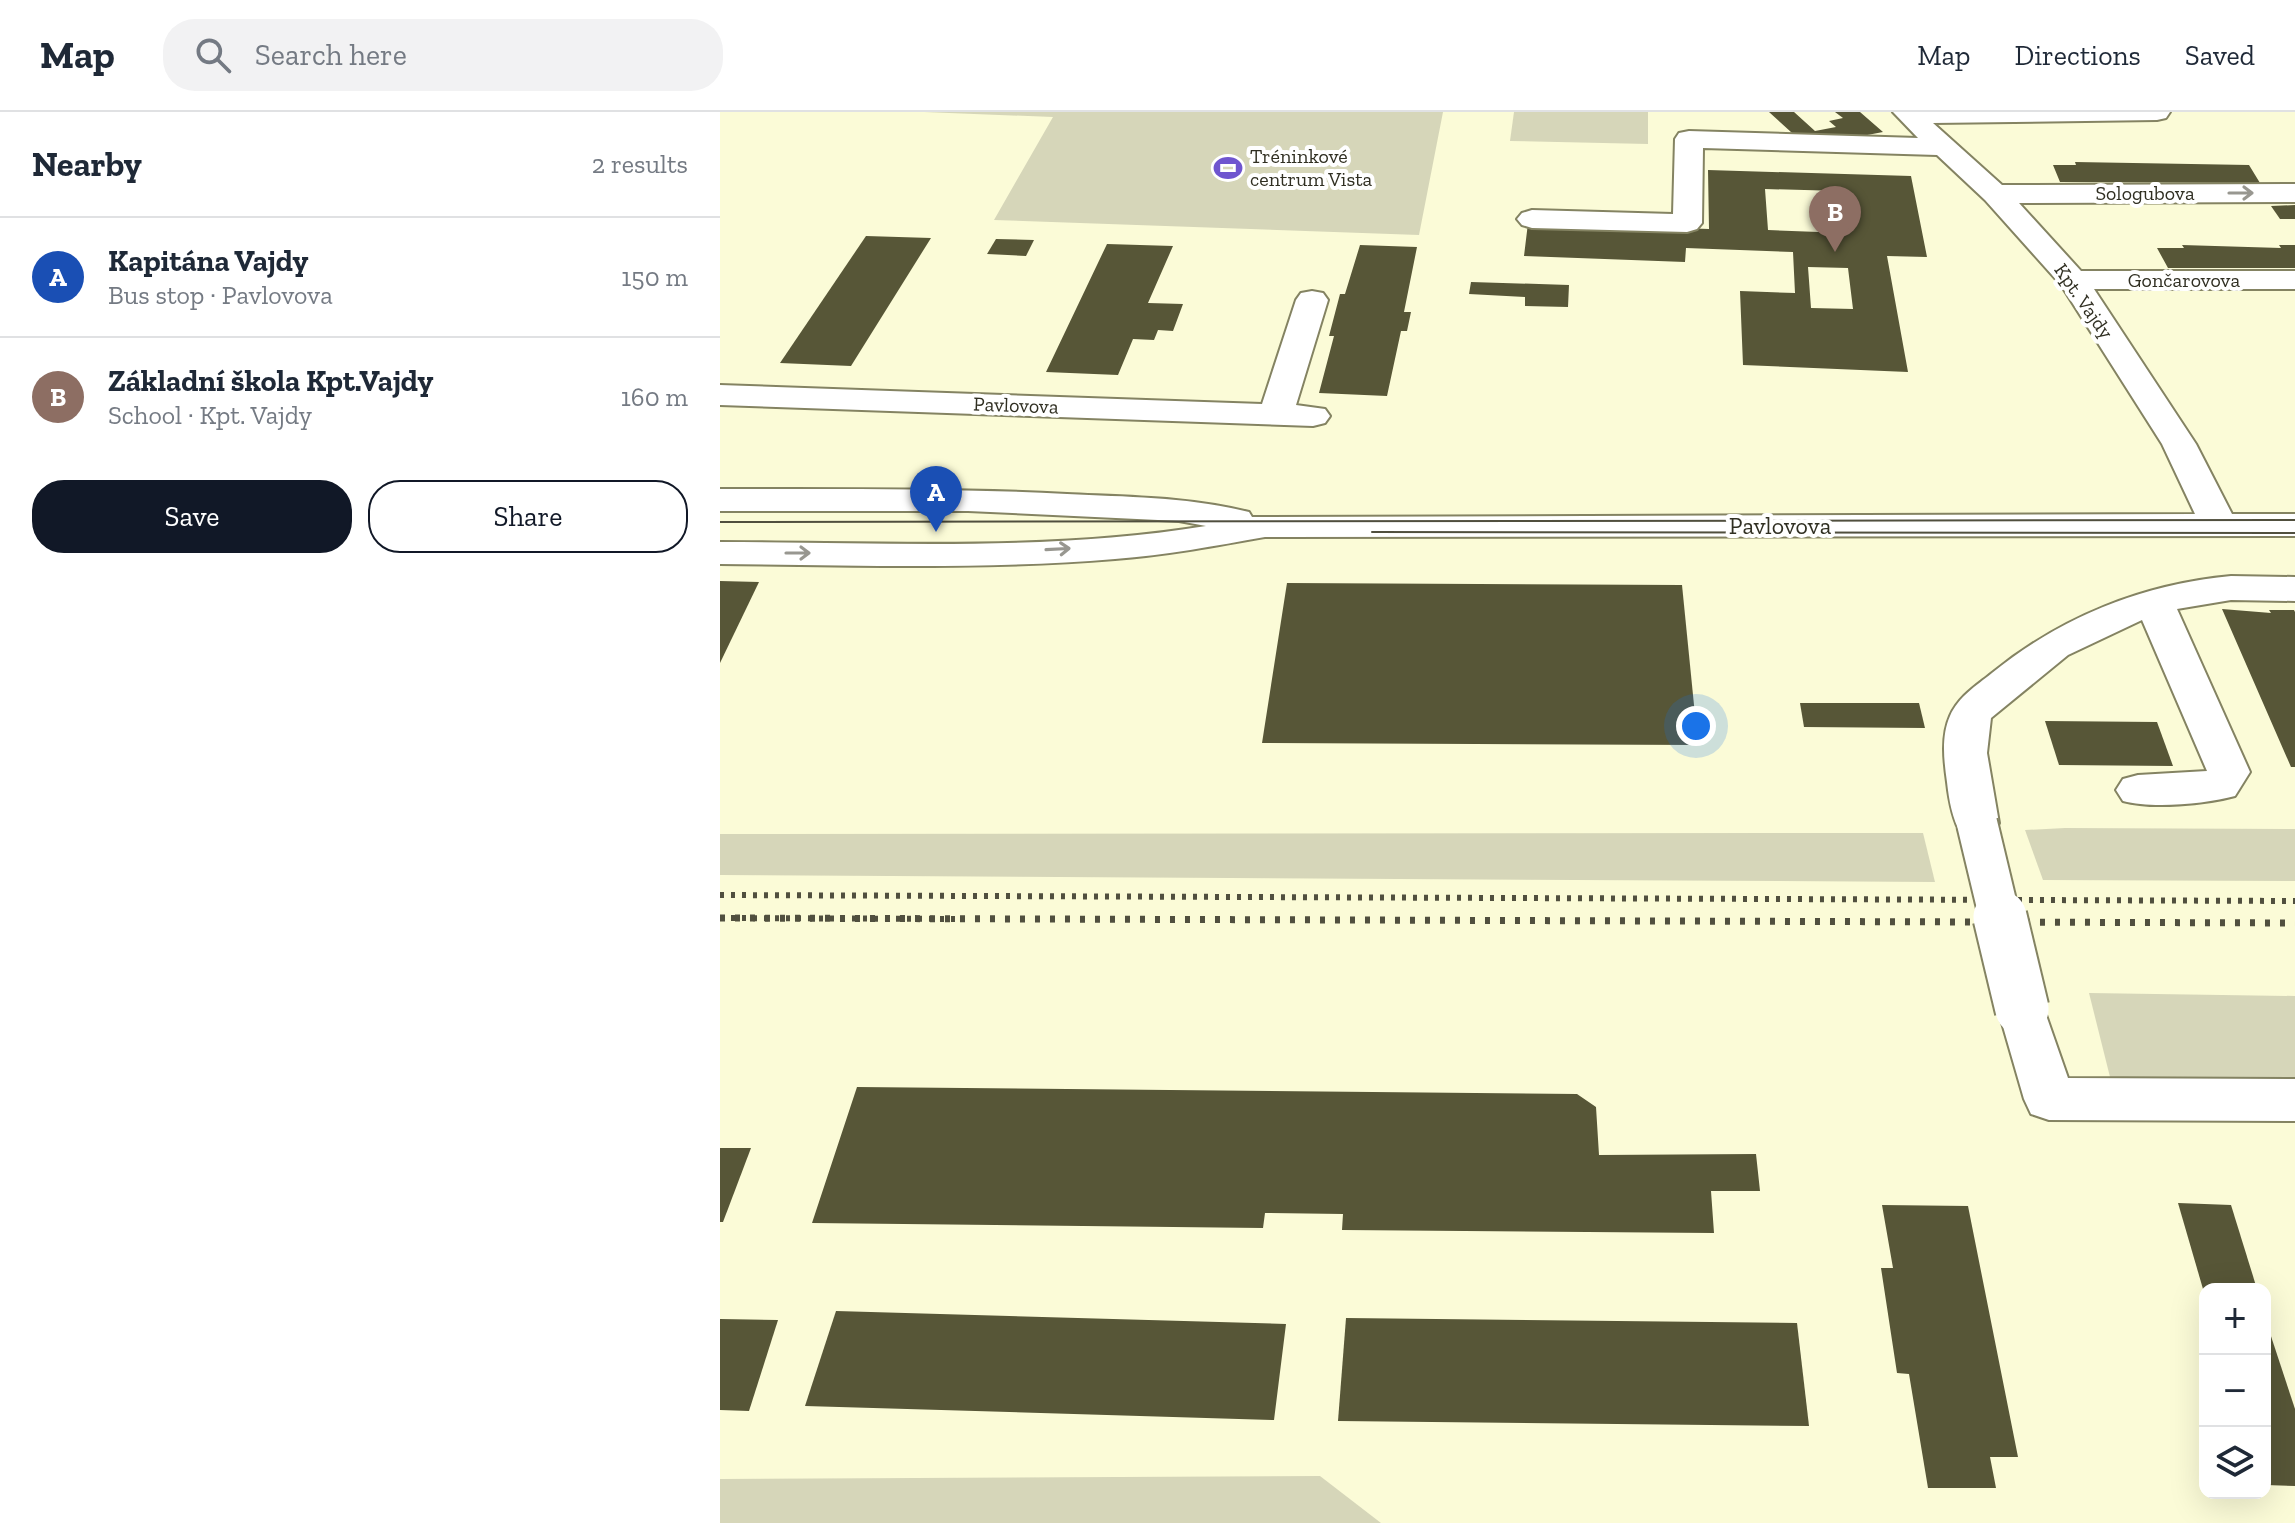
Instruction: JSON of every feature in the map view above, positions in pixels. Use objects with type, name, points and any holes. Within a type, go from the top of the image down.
[{"type":"street","points":[[1907,113],[2157,112]]},
{"type":"street","name":"Kpt. Vajdy","points":[[1907,113],[1995,194],[2073,280],[2179,444],[2219,525]]},
{"type":"street","points":[[1532,219],[1687,223],[1689,139],[1944,147]]},
{"type":"street","name":"Sologubova","points":[[1995,194],[2295,193]]},
{"type":"street","name":"Gončarovova","points":[[2073,280],[2295,280]]},
{"type":"street","points":[[1276,414],[1312,300]]},
{"type":"street","name":"Pavlovova","points":[[720,395],[1313,416]]},
{"type":"street","name":"Pavlovova","points":[[720,500],[968,500],[1179,510],[1251,523],[2295,525]]},
{"type":"street","points":[[720,522],[1251,523]]},
{"type":"street","name":"Pavlovova","points":[[720,553],[949,554],[1097,548],[1169,542],[1251,523]]},
{"type":"street","points":[[2295,589],[2224,589],[2154,602],[2082,629],[2023,668],[1971,715],[1966,747],[1966,780],[2022,1009],[2049,1099],[2295,1100]]},
{"type":"street","points":[[2138,790],[2220,785],[2229,772],[2154,602]]},
{"type":"green space","name":"Tréninkové centrum Vista","points":[[924,112],[1443,112],[1419,235],[994,220],[1053,117]]},
{"type":"green space","points":[[1514,112],[1648,112],[1648,144],[1510,141]]},
{"type":"green space","points":[[2295,829],[2295,881],[2043,880],[2025,830]]},
{"type":"green space","points":[[1923,833],[1935,882],[720,875],[720,834]]},
{"type":"green space","points":[[2089,993],[2295,996],[2295,1082],[2111,1081]]},
{"type":"green space","points":[[1320,1476],[1381,1523],[720,1523],[720,1479]]},
{"type":"building","points":[[1769,112],[1794,112],[1815,131],[1836,127],[1829,121],[1843,118],[1835,112],[1860,112],[1883,132],[1862,136],[1864,138],[1802,142]]},
{"type":"building","points":[[2075,162],[2249,165],[2260,183],[2060,182],[2053,165],[2076,165]]},
{"type":"building","points":[[1708,170],[1911,176],[1927,257],[1887,256],[1908,372],[1743,365],[1740,291],[1795,293],[1793,252],[1686,248],[1685,262],[1524,256],[1528,223],[1709,229]],"holes":[[[1765,189],[1840,191],[1846,233],[1768,230]],[[1808,267],[1848,268],[1853,309],[1811,308]]]},
{"type":"building","points":[[2295,205],[2295,219],[2280,219],[2271,206]]},
{"type":"building","points":[[866,236],[931,238],[851,366],[780,363]]},
{"type":"building","points":[[996,239],[1034,240],[1026,256],[987,254]]},
{"type":"building","points":[[1107,244],[1173,246],[1148,303],[1183,304],[1173,331],[1158,330],[1154,340],[1133,339],[1118,375],[1046,372]]},
{"type":"building","points":[[1360,245],[1417,247],[1404,312],[1411,312],[1407,331],[1401,331],[1387,396],[1319,393],[1334,336],[1329,336],[1340,294],[1345,294]]},
{"type":"building","points":[[2182,245],[2281,248],[2279,245],[2295,245],[2295,268],[2168,268],[2157,248],[2184,248]]},
{"type":"building","points":[[1471,282],[1569,285],[1568,307],[1525,306],[1525,297],[1469,294]]},
{"type":"building","points":[[720,581],[759,582],[720,663]]},
{"type":"building","points":[[1287,583],[1682,585],[1698,745],[1262,743]]},
{"type":"building","points":[[2222,609],[2295,612],[2295,767],[2291,767]]},
{"type":"building","points":[[1800,703],[1919,703],[1925,728],[1804,727]]},
{"type":"building","points":[[2045,721],[2157,722],[2173,766],[2059,765]]},
{"type":"building","points":[[857,1087],[1577,1094],[1596,1107],[1599,1155],[1756,1154],[1760,1191],[1711,1191],[1714,1233],[1342,1230],[1343,1214],[1265,1213],[1263,1228],[812,1223]]},
{"type":"building","points":[[720,1148],[751,1148],[723,1222],[720,1222]]},
{"type":"building","points":[[2178,1203],[2231,1205],[2255,1283],[2201,1283]]},
{"type":"building","points":[[1882,1205],[1968,1206],[2018,1457],[1990,1457],[1996,1488],[1928,1488],[1909,1374],[1897,1373],[1881,1268],[1893,1268]]},
{"type":"building","points":[[836,1311],[1286,1324],[1274,1420],[805,1406]]},
{"type":"building","points":[[1346,1318],[1797,1323],[1809,1426],[1338,1421]]},
{"type":"building","points":[[720,1319],[778,1320],[749,1411],[720,1410]]},
{"type":"building","points":[[2271,1336],[2295,1409],[2295,1486],[2271,1485]]},
{"type":"tram line","points":[[720,522],[2295,520]]},
{"type":"tram line","points":[[1372,532],[2295,533]]},
{"type":"railway","points":[[720,895],[2295,901]]},
{"type":"railway","points":[[965,919],[720,918],[2295,923]]},
{"type":"place","name":"Tréninkové centrum Vista","points":[[1228,168]]},
{"type":"place","name":"Základní škola Kpt.Vajdy","points":[[1835,252]]},
{"type":"place","name":"Kapitána Vajdy","points":[[936,532]]}]
